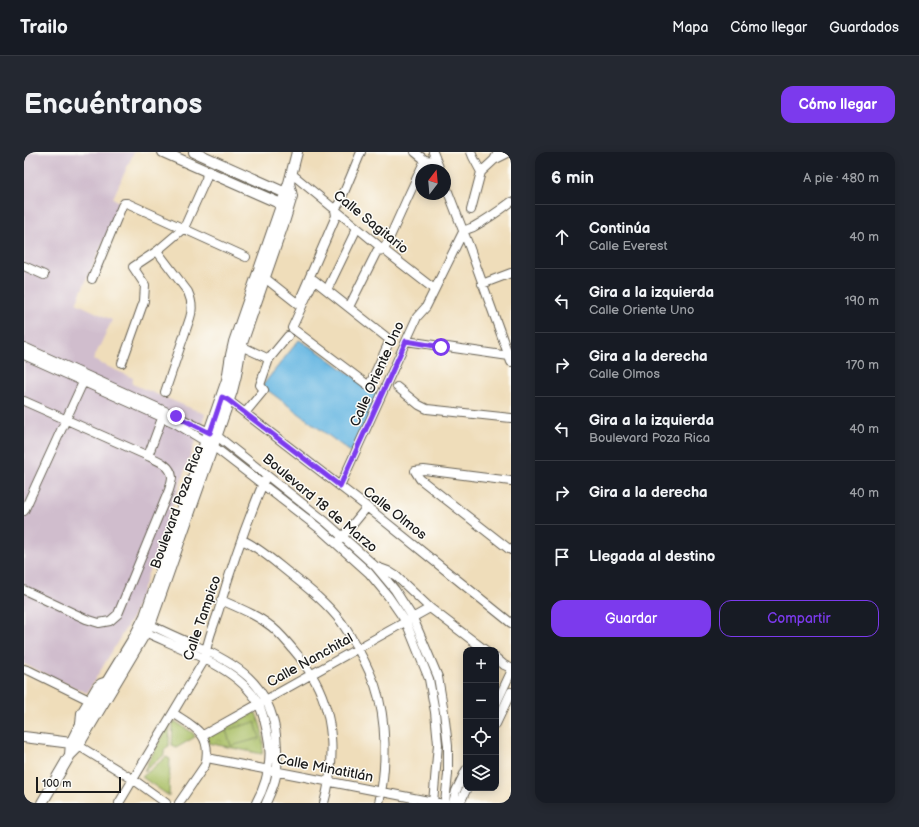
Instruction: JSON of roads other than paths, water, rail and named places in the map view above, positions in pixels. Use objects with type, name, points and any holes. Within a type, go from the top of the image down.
[{"type":"main road","points":[[163,152],[285,206]]},
{"type":"main road","points":[[194,152],[214,156],[288,194]]},
{"type":"main road","name":"Boulevard Poza Rica","points":[[225,398],[235,381],[241,346],[265,278],[285,206],[297,152]]},
{"type":"main road","points":[[207,172],[214,156]]},
{"type":"main road","name":"Boulevard Poza Rica","points":[[75,744],[82,738],[124,660],[144,627],[212,439],[225,398],[230,355],[234,342],[285,206]]},
{"type":"main road","name":"Boulevard Poza Rica","points":[[42,803],[70,755],[80,726],[107,681],[124,660]]},
{"type":"main road","points":[[24,737],[75,744]]},
{"type":"street","points":[[265,278],[298,304],[336,216],[335,209],[340,202],[361,152]]},
{"type":"street","points":[[415,152],[426,160],[436,161]]},
{"type":"street","points":[[433,152],[437,164]]},
{"type":"street","points":[[471,152],[481,172]]},
{"type":"street","points":[[494,160],[498,152]]},
{"type":"street","points":[[471,210],[481,172],[494,160],[510,152]]},
{"type":"street","points":[[349,307],[377,251],[384,250],[426,160]]},
{"type":"street","points":[[122,363],[144,301],[145,285],[133,267],[157,251],[184,228],[206,179],[207,172]]},
{"type":"street","name":"Calle Sagitario","points":[[291,179],[335,209],[434,289]]},
{"type":"street","points":[[451,200],[510,359]]},
{"type":"street","points":[[463,232],[466,229],[473,228],[511,202]]},
{"type":"street","points":[[92,280],[124,203],[184,228],[246,257]]},
{"type":"street","points":[[327,290],[357,228]]},
{"type":"street","name":"Calle Oriente Uno","points":[[340,486],[417,317],[426,307],[463,232]]},
{"type":"street","points":[[157,251],[188,292],[192,307],[190,318],[165,392]]},
{"type":"street","points":[[24,266],[44,275]]},
{"type":"street","points":[[482,284],[511,273]]},
{"type":"street","points":[[314,280],[327,290],[390,340],[369,386],[292,328],[314,280]]},
{"type":"street","points":[[245,413],[264,390],[260,385],[269,359],[288,336]]},
{"type":"street","points":[[406,341],[510,359]]},
{"type":"street","points":[[241,346],[269,359]]},
{"type":"street","points":[[24,347],[85,379]]},
{"type":"street","points":[[24,355],[85,379],[163,414],[212,439]]},
{"type":"street","points":[[24,511],[85,379]]},
{"type":"street","points":[[397,387],[419,405],[427,409],[511,418]]},
{"type":"street","name":"Calle Olmos","points":[[225,398],[367,507],[511,623]]},
{"type":"street","points":[[24,401],[162,462],[168,468],[172,476],[169,490],[118,614],[110,621],[99,623],[86,619],[24,590]]},
{"type":"street","points":[[148,456],[163,414]]},
{"type":"street","name":"Boulevard 18 de Marzo","points":[[212,439],[266,475],[326,522],[376,566],[395,590],[438,677],[448,746],[448,774],[445,803]]},
{"type":"street","name":"Boulevard 18 de Marzo","points":[[212,439],[262,484],[320,529],[369,573],[409,620],[429,680],[435,712],[438,744],[435,803]]},
{"type":"street","points":[[511,481],[424,470],[415,471],[420,479],[509,550],[511,550]]},
{"type":"street","name":"Calle Tampico","points":[[119,803],[205,659],[206,650],[222,600],[266,475]]},
{"type":"street","points":[[336,544],[367,507]]},
{"type":"street","points":[[242,540],[278,565],[331,609],[343,624],[357,648],[375,686],[382,717],[384,757],[379,803]]},
{"type":"street","points":[[376,566],[396,576],[430,608],[481,647]]},
{"type":"street","points":[[222,600],[261,619],[273,628],[293,649],[311,674],[321,693],[330,725],[332,756],[329,782],[324,803]]},
{"type":"street","name":"Calle Nanchital","points":[[203,735],[430,608]]},
{"type":"street","points":[[144,627],[206,650],[226,660],[247,676],[255,685],[262,701],[275,780],[266,803]]},
{"type":"street","points":[[144,627],[227,671],[262,701]]},
{"type":"street","points":[[499,661],[511,668]]},
{"type":"street","points":[[24,668],[89,700]]},
{"type":"street","points":[[499,698],[511,672]]},
{"type":"street","points":[[80,726],[81,713],[97,686],[107,681]]},
{"type":"street","points":[[498,719],[511,692]]},
{"type":"street","points":[[173,713],[197,729],[203,735],[207,748],[207,758],[203,769],[179,803]]},
{"type":"street","points":[[75,744],[134,780],[166,803]]},
{"type":"street","name":"Calle Minatitlán","points":[[207,758],[435,803]]},
{"type":"street","points":[[256,803],[273,771]]},
{"type":"street","points":[[453,803],[456,791],[463,776]]},
{"type":"street","points":[[460,803],[466,791]]},
{"type":"water","points":[[299,340],[319,352],[380,396],[352,453],[262,386]]}]
